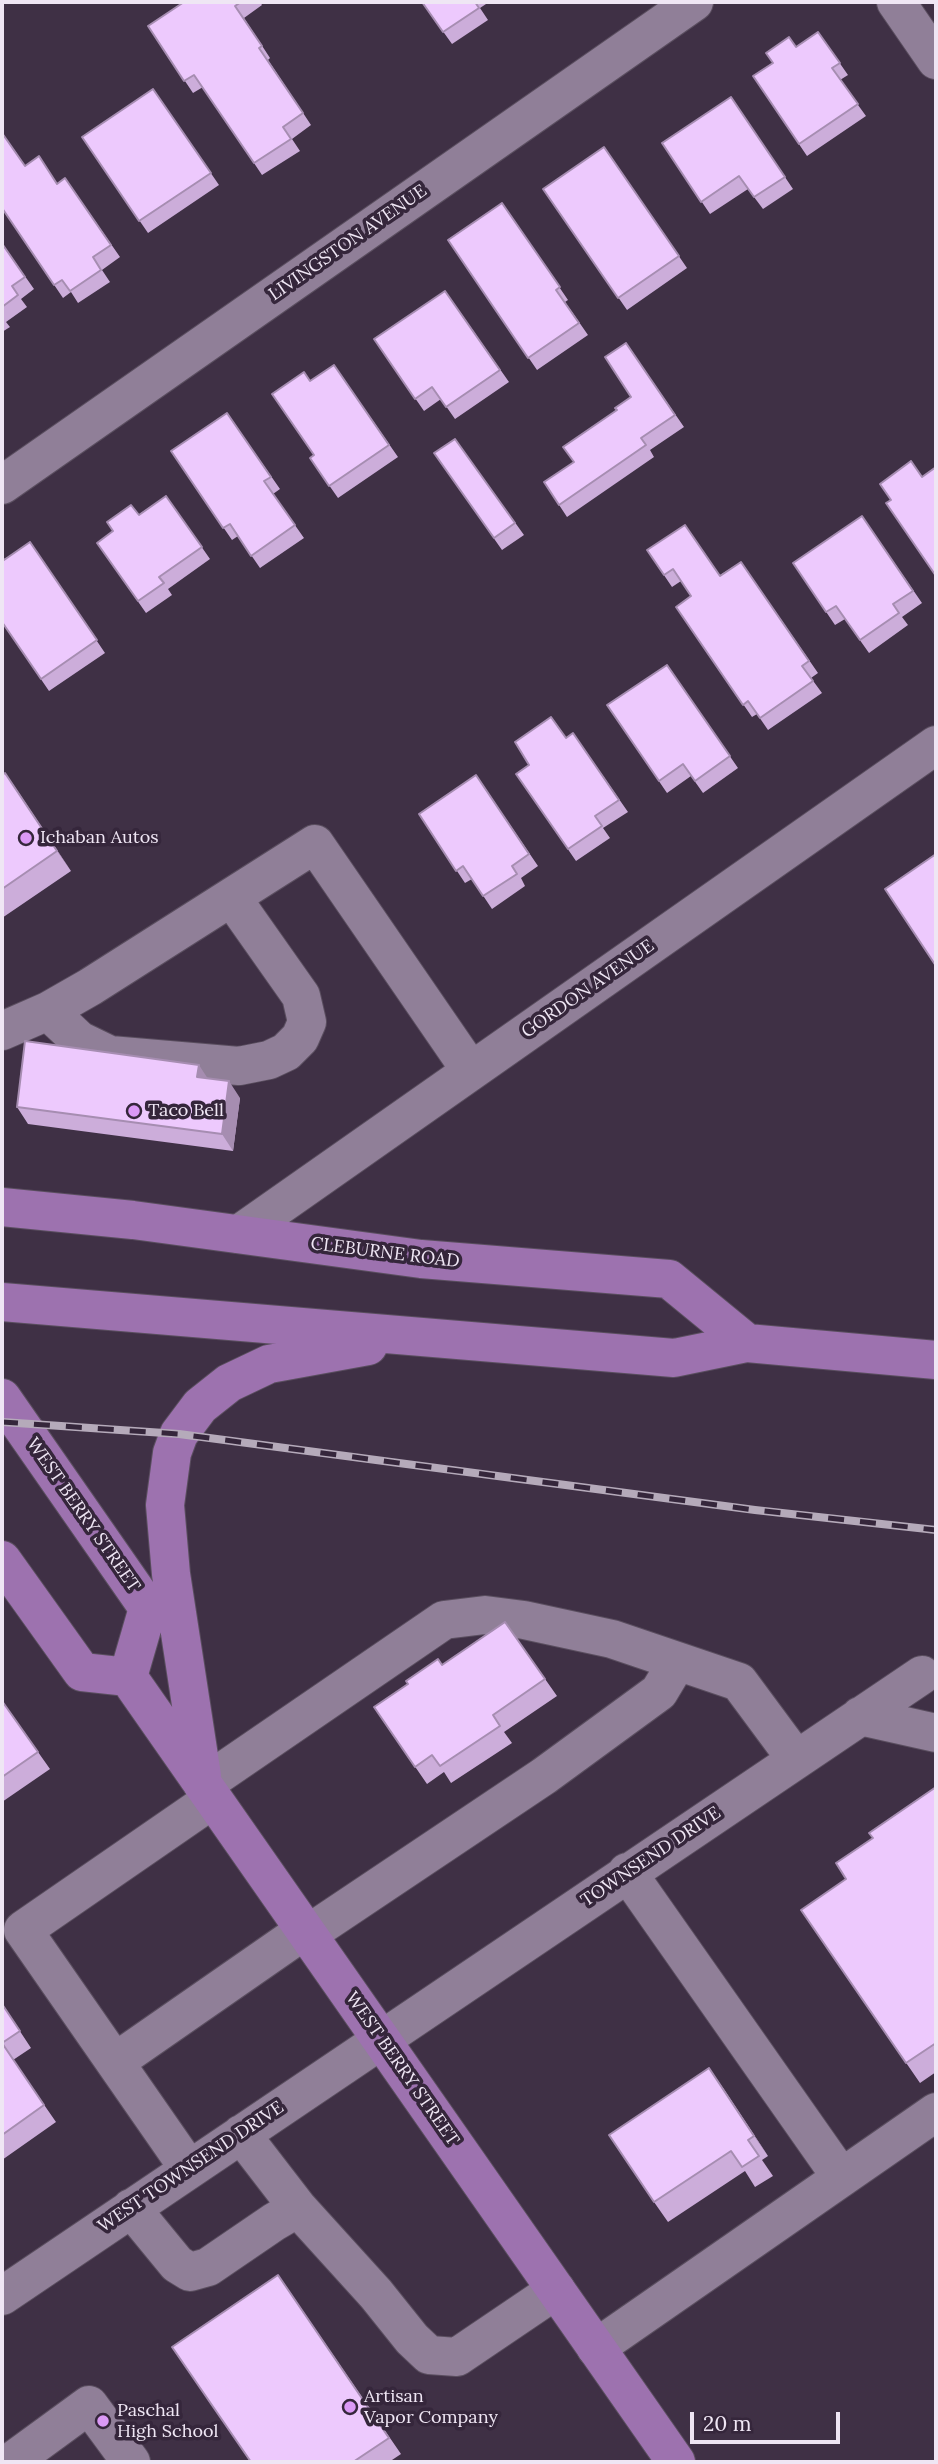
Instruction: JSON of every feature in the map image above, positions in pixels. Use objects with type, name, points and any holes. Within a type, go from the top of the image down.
[{"type":"main road","name":"CLEBURNE ROAD","points":[[2,1207],[133,1220],[421,1259],[669,1279],[747,1343]]},
{"type":"main road","points":[[2,1302],[674,1358],[747,1343],[936,1360]]},
{"type":"main road","points":[[208,1792],[171,1574],[165,1505],[172,1453],[179,1434],[200,1406],[229,1383],[270,1364],[415,1338]]},
{"type":"main road","name":"WEST BERRY STREET","points":[[2,1398],[148,1608],[128,1677],[676,2462]]},
{"type":"main road","points":[[2,1560],[82,1672],[128,1677]]},
{"type":"street","name":"LIVINGSTON AVENUE","points":[[2,485],[694,2]]},
{"type":"street","points":[[896,2],[936,60]]},
{"type":"street","name":"GORDON AVENUE","points":[[239,1234],[936,745]]},
{"type":"street","points":[[2,1031],[48,1012],[315,844],[471,1071]]},
{"type":"street","points":[[48,1012],[79,1040],[110,1055],[239,1066],[269,1060],[286,1052],[300,1038],[307,1022],[301,996],[232,898]]},
{"type":"street","points":[[189,2169],[23,1930],[444,1620],[485,1615],[524,1620],[612,1639],[739,1682],[796,1759]]},
{"type":"street","points":[[115,2062],[306,1932],[544,1776],[659,1692],[677,1662]]},
{"type":"street","name":"TOWNSEND DRIVE","points":[[381,2039],[922,1675]]},
{"type":"street","points":[[860,1716],[936,1733]]},
{"type":"street","points":[[627,1872],[841,2177]]},
{"type":"street","name":"WEST TOWNSEND DRIVE","points":[[2,2296],[381,2039]]},
{"type":"street","points":[[596,2348],[936,2112]]},
{"type":"street","points":[[241,2134],[298,2208],[429,2355],[457,2357],[556,2290]]},
{"type":"street","points":[[131,2208],[177,2264],[190,2272],[208,2267],[298,2208]]},
{"type":"street","points":[[10,2462],[89,2405],[131,2462]]},
{"type":"building","points":[[184,2],[241,2],[235,6],[262,46],[259,48],[303,113],[283,127],[291,139],[254,163],[194,75],[184,81],[148,26]]},
{"type":"building","points":[[422,2],[475,2],[479,8],[443,32]]},
{"type":"building","points":[[818,32],[840,63],[832,68],[858,104],[799,144],[753,76],[773,63],[766,53],[789,37],[796,47]]},
{"type":"building","points":[[153,89],[211,173],[139,221],[82,137]]},
{"type":"building","points":[[731,97],[785,177],[754,197],[739,176],[701,202],[662,143]]},
{"type":"building","points":[[2,133],[25,166],[39,156],[57,184],[65,178],[111,245],[93,257],[101,270],[70,291],[62,280],[54,285],[2,208]]},
{"type":"building","points":[[604,147],[679,256],[618,298],[543,189]]},
{"type":"building","points":[[502,203],[560,287],[556,290],[579,323],[528,358],[448,240]]},
{"type":"building","points":[[2,246],[25,277],[12,286],[18,295],[2,307]]},
{"type":"building","points":[[445,291],[500,370],[446,407],[432,387],[415,399],[374,339]]},
{"type":"building","points":[[626,343],[675,415],[641,438],[646,445],[559,505],[544,482],[574,462],[563,447],[617,410],[615,408],[631,397],[605,357]]},
{"type":"building","points":[[334,365],[389,445],[329,486],[310,458],[314,455],[272,394],[304,372],[310,381]]},
{"type":"building","points":[[227,413],[271,477],[264,481],[295,525],[251,556],[230,524],[223,528],[171,451]]},
{"type":"building","points":[[455,439],[515,523],[494,538],[434,453]]},
{"type":"building","points":[[911,461],[922,477],[936,467],[936,576],[886,503],[891,500],[880,484]]},
{"type":"building","points":[[166,496],[202,547],[159,577],[164,583],[138,601],[97,543],[113,531],[107,522],[131,505],[139,515]]},
{"type":"building","points":[[862,516],[913,591],[893,604],[899,613],[860,640],[836,606],[826,612],[793,563]]},
{"type":"building","points":[[685,525],[720,576],[741,562],[809,661],[802,666],[813,681],[760,718],[748,701],[743,705],[676,607],[691,596],[673,569],[664,575],[647,550]]},
{"type":"building","points":[[30,542],[97,640],[41,679],[2,622],[2,556],[4,560]]},
{"type":"building","points":[[667,665],[730,756],[695,781],[683,764],[659,781],[607,705]]},
{"type":"building","points":[[551,717],[566,738],[573,733],[619,800],[595,816],[602,826],[568,849],[516,774],[529,765],[515,742]]},
{"type":"building","name":"Ichaban Autos","points":[[5,773],[57,851],[2,889],[2,775]]},
{"type":"building","points":[[476,775],[529,854],[512,866],[517,874],[483,896],[463,866],[456,871],[419,814]]},
{"type":"building","points":[[936,854],[936,966],[885,889]]},
{"type":"building","name":"Taco Bell","points":[[25,1041],[199,1065],[197,1077],[229,1081],[222,1134],[17,1107]]},
{"type":"building","points":[[505,1622],[545,1679],[493,1715],[500,1726],[440,1766],[432,1755],[415,1767],[374,1707],[438,1659],[442,1665]]},
{"type":"building","points":[[2,1701],[38,1752],[2,1777]]},
{"type":"building","points":[[936,1787],[936,2043],[906,2063],[801,1910],[846,1879],[836,1863],[873,1838],[869,1833]]},
{"type":"building","points":[[2,2004],[20,2031],[2,2043]]},
{"type":"building","points":[[2,2043],[44,2105],[2,2135]]},
{"type":"building","points":[[709,2068],[754,2136],[748,2140],[759,2156],[742,2167],[731,2151],[654,2202],[609,2135]]},
{"type":"building","points":[[278,2275],[389,2438],[353,2462],[251,2462],[172,2347]]},
{"type":"railway","points":[[2,1422],[179,1434],[755,1510],[936,1530]]},
{"type":"place","name":"Ichaban Autos","points":[[26,838]]},
{"type":"place","name":"Taco Bell","points":[[134,1111]]},
{"type":"place","name":"Artisan Vapor Company","points":[[350,2407]]},
{"type":"place","name":"Paschal High School","points":[[103,2421]]}]
